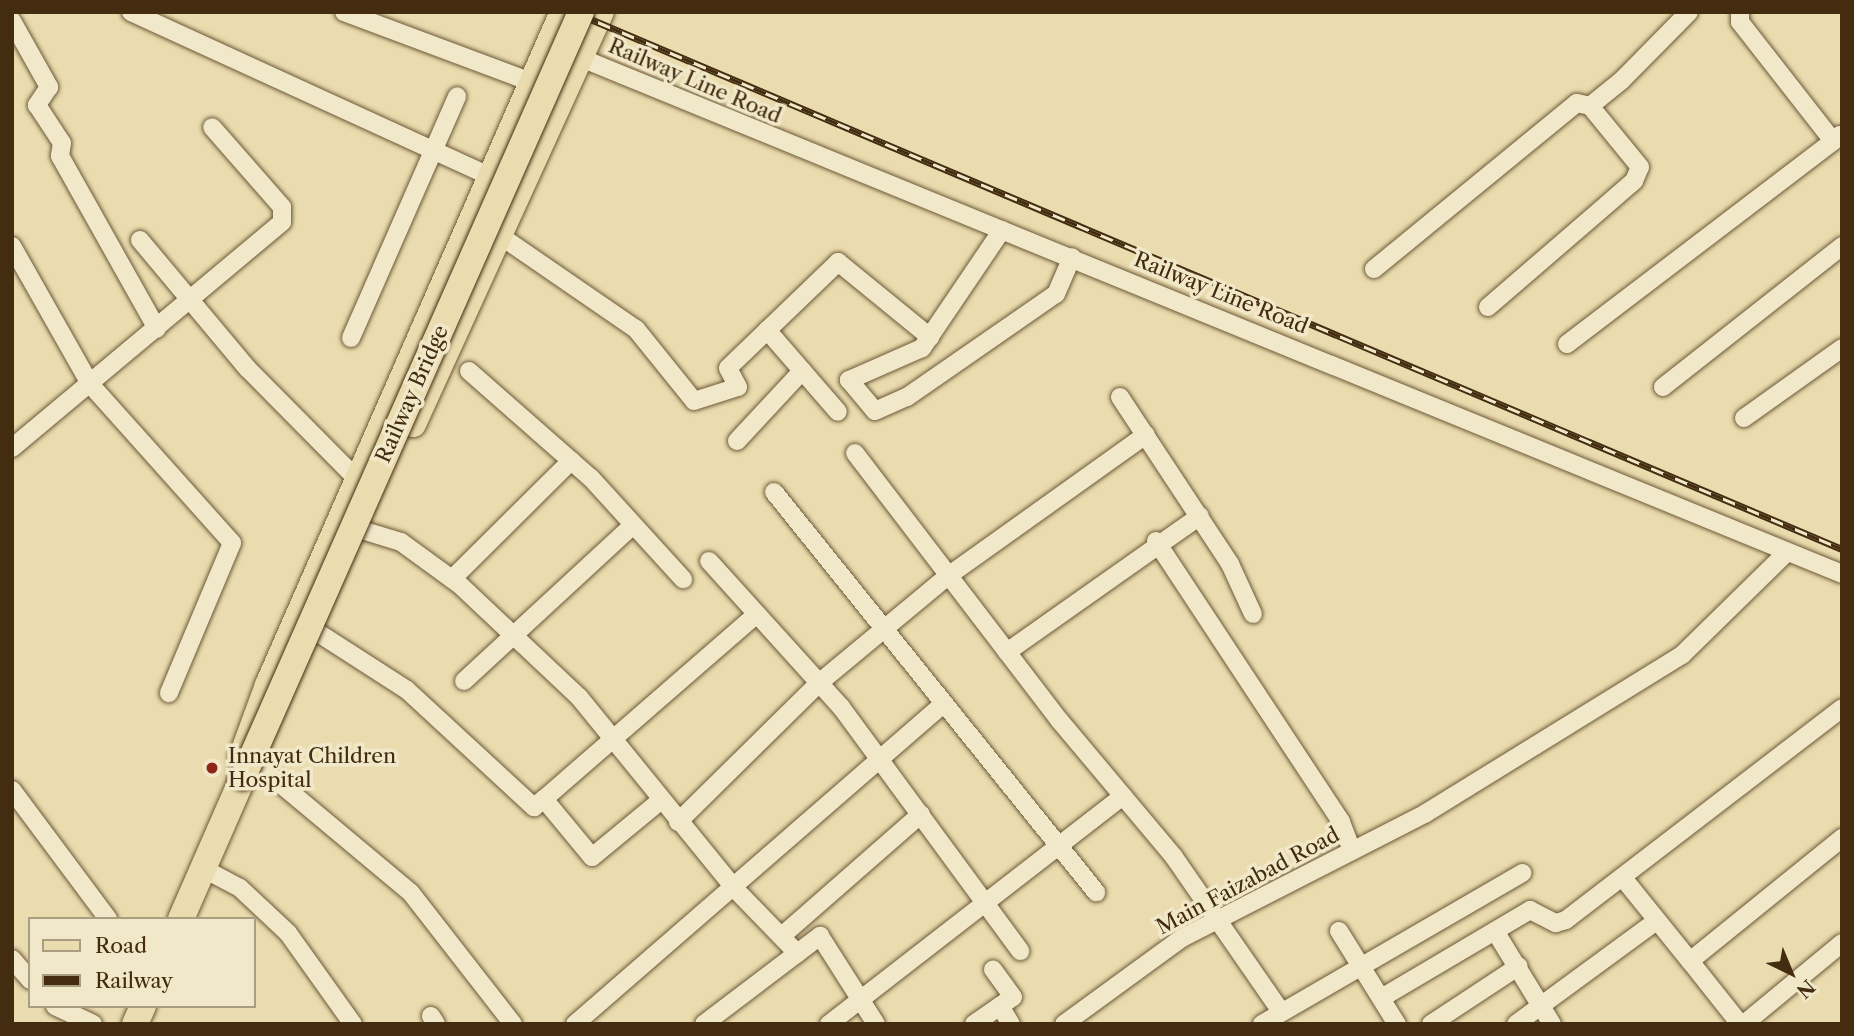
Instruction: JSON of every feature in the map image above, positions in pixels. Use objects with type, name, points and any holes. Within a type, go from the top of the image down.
[{"type":"main road","points":[[251,771],[249,733],[529,81],[564,12]]},
{"type":"main road","name":"Railway Bridge","points":[[251,771],[581,12]]},
{"type":"main road","points":[[182,917],[320,634],[601,12]]},
{"type":"main road","points":[[135,1024],[142,1008]]},
{"type":"street","points":[[131,12],[490,176]]},
{"type":"street","points":[[344,12],[529,81]]},
{"type":"street","points":[[1590,106],[1689,12]]},
{"type":"street","points":[[1567,344],[1837,138],[1740,22],[1740,12]]},
{"type":"street","points":[[12,21],[50,88],[37,105],[62,143],[60,156],[158,329]]},
{"type":"street","name":"Railway Line Road","points":[[581,58],[1842,574]]},
{"type":"street","points":[[351,338],[457,96]]},
{"type":"street","points":[[1374,269],[1577,103],[1590,106],[1640,167],[1634,181],[1488,307]]},
{"type":"street","points":[[12,448],[194,299],[285,214],[212,127]]},
{"type":"street","points":[[1002,230],[922,348],[849,380],[876,411],[907,397],[1056,294],[1072,257]]},
{"type":"street","points":[[499,234],[636,329],[694,401],[738,387],[728,368],[838,262],[930,337]]},
{"type":"street","points":[[141,240],[194,299],[248,369],[357,480]]},
{"type":"street","points":[[12,246],[90,384],[232,543],[169,693]]},
{"type":"street","points":[[1664,387],[1842,246]]},
{"type":"street","points":[[767,330],[838,412]]},
{"type":"street","points":[[1744,418],[1842,348]]},
{"type":"street","points":[[469,370],[571,461],[630,528],[683,579]]},
{"type":"street","points":[[737,441],[802,371]]},
{"type":"street","points":[[1120,397],[1200,516],[1253,614]]},
{"type":"street","points":[[678,822],[819,683],[948,576],[1146,435]]},
{"type":"street","points":[[855,453],[1007,652],[1218,920],[1280,1010]]},
{"type":"street","points":[[452,579],[571,461]]},
{"type":"street","points":[[774,492],[1096,892]]},
{"type":"street","points":[[1007,652],[1156,541],[1200,516]]},
{"type":"street","points":[[464,681],[512,633],[630,528]]},
{"type":"street","points":[[365,531],[401,542],[452,579],[512,633],[615,739],[660,801],[734,888],[784,934],[797,953]]},
{"type":"street","points":[[1156,541],[1341,822],[1352,851]]},
{"type":"street","name":"Main Faizabad Road","points":[[1074,1021],[1218,920],[1426,813],[1682,655],[1786,553]]},
{"type":"street","points":[[709,561],[819,683],[877,761],[921,814],[1020,951]]},
{"type":"street","points":[[320,634],[407,690],[534,807],[757,614]]},
{"type":"street","points":[[575,1024],[944,703]]},
{"type":"street","points":[[1383,997],[1530,910],[1556,923],[1566,920],[1842,709]]},
{"type":"street","points":[[251,771],[411,893],[513,1024]]},
{"type":"street","points":[[12,790],[107,917]]},
{"type":"street","points":[[829,1024],[986,907],[1123,796]]},
{"type":"street","points":[[544,799],[592,857],[660,801]]},
{"type":"street","points":[[784,934],[921,814]]},
{"type":"street","points":[[1690,961],[1842,838]]},
{"type":"street","points":[[204,869],[240,888],[288,933],[353,1024]]},
{"type":"street","points":[[1262,1024],[1280,1010],[1367,966],[1522,873]]},
{"type":"street","points":[[1623,878],[1742,1024],[1842,943]]},
{"type":"street","points":[[1516,1024],[1548,1016],[1656,921]]},
{"type":"street","points":[[1339,931],[1367,966],[1397,1024]]},
{"type":"street","points":[[1495,931],[1548,1016]]},
{"type":"street","points":[[704,1024],[821,936],[876,1024]]},
{"type":"street","points":[[12,959],[28,979]]},
{"type":"street","points":[[1431,1024],[1519,966]]},
{"type":"street","points":[[975,1024],[1013,997],[993,969]]},
{"type":"street","points":[[1000,1006],[1011,1024]]},
{"type":"street","points":[[59,1008],[93,1024]]},
{"type":"railway","points":[[574,12],[1842,549]]},
{"type":"place","name":"Innayat Children Hospital","points":[[212,768]]}]
